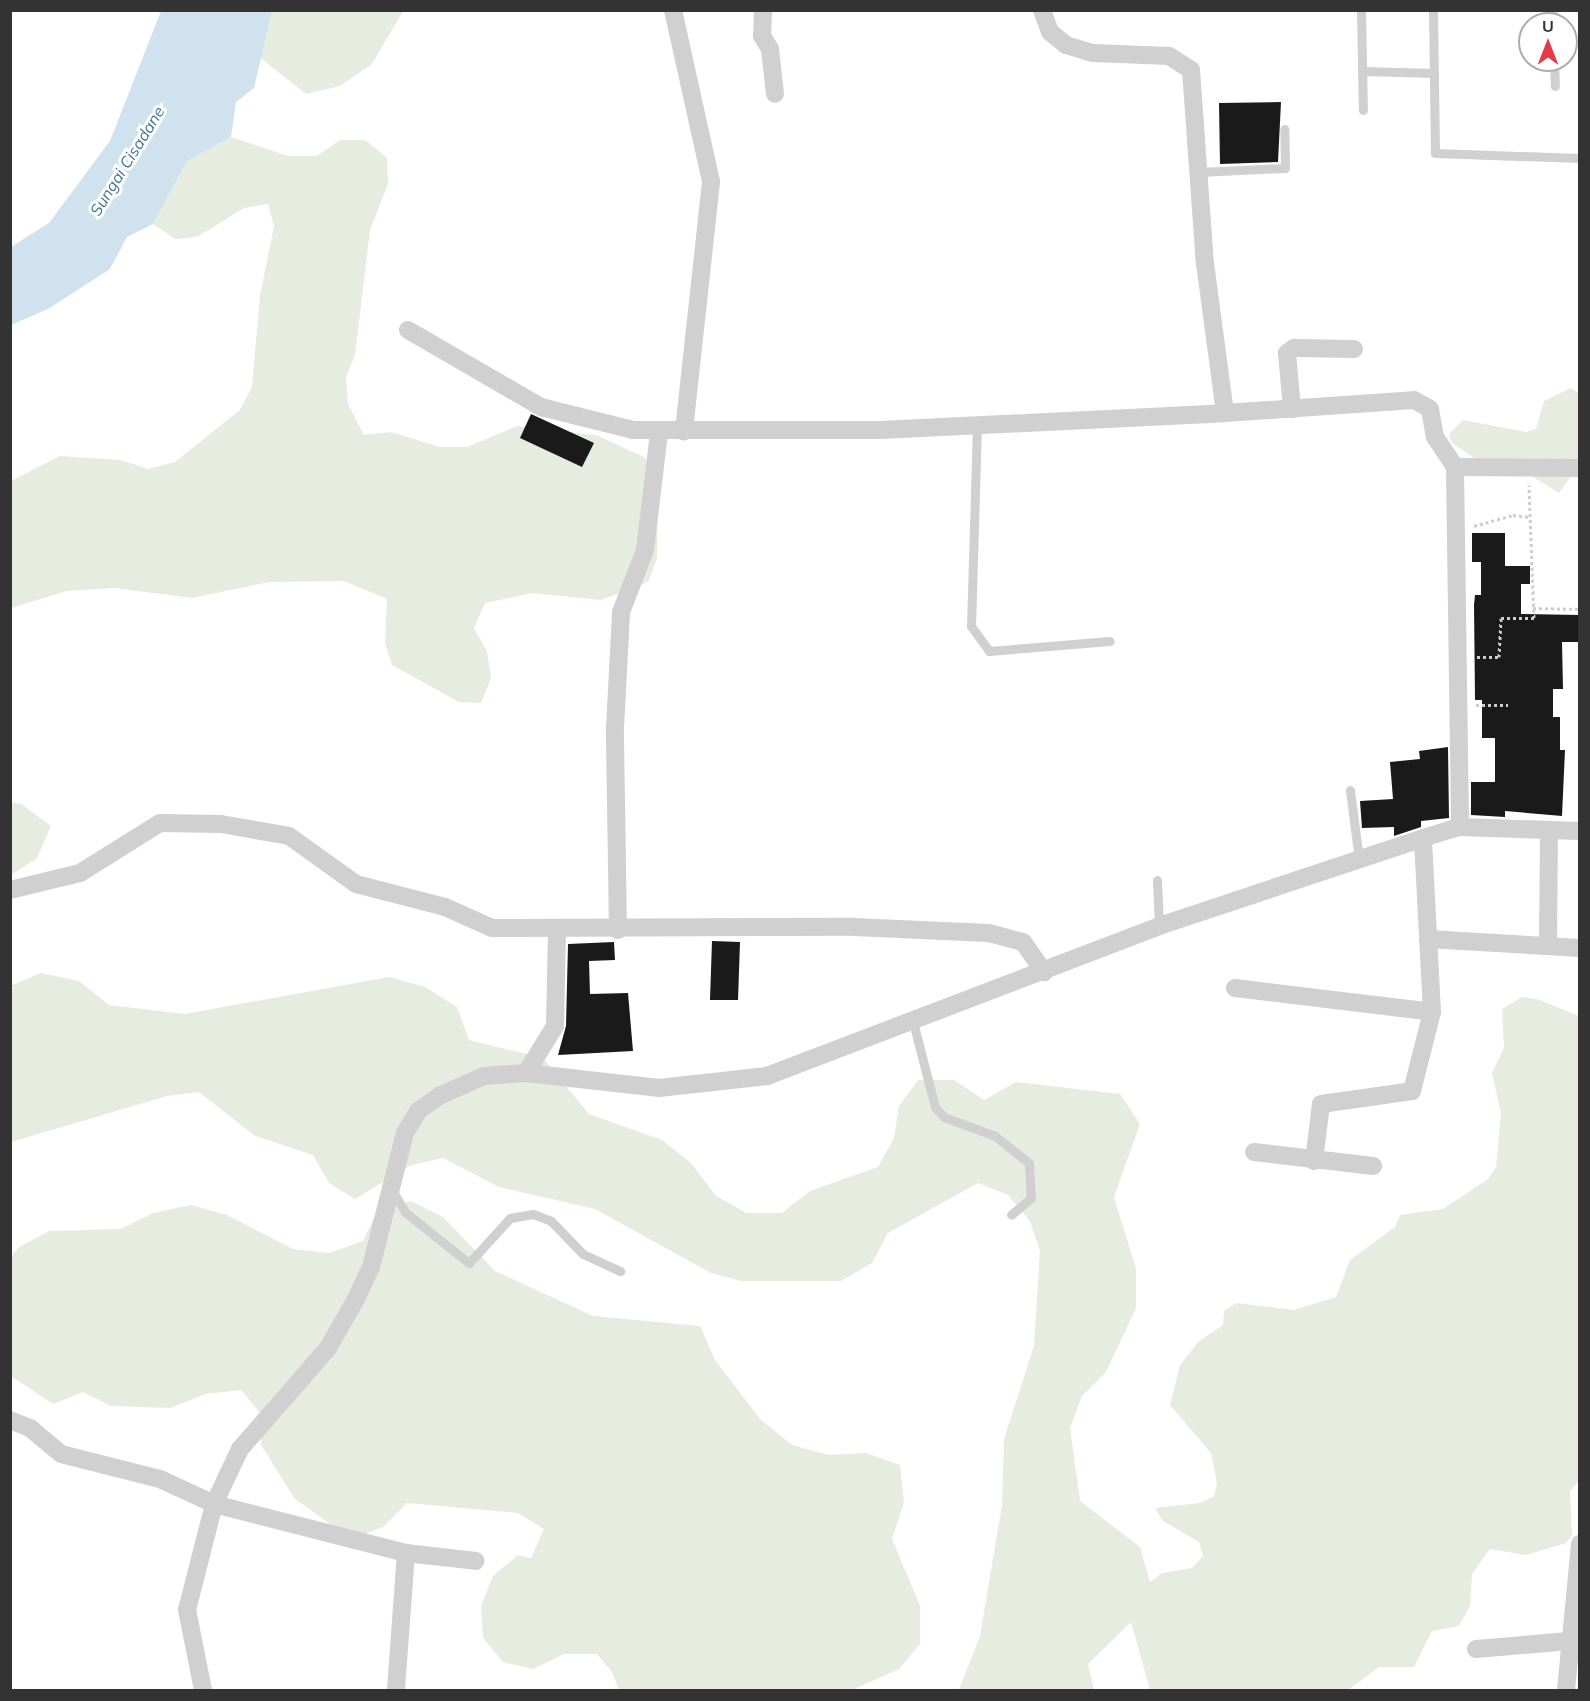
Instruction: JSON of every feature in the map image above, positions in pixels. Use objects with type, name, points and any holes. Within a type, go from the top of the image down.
[{"type":"street","points":[[673,10],[711,182],[684,432]]},
{"type":"street","points":[[763,10],[762,36],[770,49],[775,93]]},
{"type":"street","points":[[1042,10],[1050,32],[1066,45],[1093,53],[1169,56],[1186,64],[1193,80],[1199,172],[1225,413]]},
{"type":"street","points":[[408,330],[541,407],[601,426],[659,432],[977,426],[1423,403],[1440,449],[1455,466],[1460,827]]},
{"type":"street","points":[[1292,409],[1287,353],[1294,348],[1354,349]]},
{"type":"street","points":[[618,930],[615,728],[621,612],[645,550],[659,432]]},
{"type":"street","points":[[1455,466],[1580,468]]},
{"type":"street","points":[[10,890],[80,873],[160,823],[184,821],[289,836],[356,884],[445,907],[479,924],[557,930],[854,927],[989,933],[1023,942],[1044,972]]},
{"type":"street","points":[[204,1690],[187,1610],[214,1504],[240,1449],[328,1348],[356,1299],[371,1267],[389,1186],[405,1133],[418,1111],[484,1076],[526,1073],[615,1086],[710,1086],[767,1076],[1044,972],[1159,926],[1423,838],[1460,827],[1580,831]]},
{"type":"street","points":[[1548,946],[1549,830]]},
{"type":"street","points":[[1314,1161],[1321,1104],[1412,1091],[1432,1012],[1423,838]]},
{"type":"street","points":[[526,1073],[555,1026],[557,930]]},
{"type":"street","points":[[1428,939],[1580,948]]},
{"type":"street","points":[[1235,988],[1432,1012]]},
{"type":"street","points":[[1254,1152],[1314,1161],[1373,1166]]},
{"type":"street","points":[[10,1420],[30,1428],[61,1454],[160,1479],[214,1504],[406,1553],[476,1561]]},
{"type":"street","points":[[1566,1690],[1580,1544]]},
{"type":"street","points":[[396,1690],[406,1553]]},
{"type":"street","points":[[1476,1649],[1570,1641]]},
{"type":"lane","points":[[1361,10],[1363,110]]},
{"type":"lane","points":[[1433,10],[1435,153],[1580,158]]},
{"type":"lane","points":[[1362,71],[1434,73]]},
{"type":"lane","points":[[1554,72],[1554,86]]},
{"type":"lane","points":[[1199,172],[1285,168],[1284,129]]},
{"type":"lane","points":[[977,426],[971,626],[989,651],[1110,641]]},
{"type":"lane","points":[[1350,790],[1359,860]]},
{"type":"lane","points":[[1157,880],[1159,926]]},
{"type":"lane","points":[[913,1022],[935,1107],[944,1117],[995,1136],[1029,1163],[1031,1198],[1011,1215]]},
{"type":"lane","points":[[389,1186],[405,1212],[469,1263],[510,1218],[533,1214],[551,1221],[583,1254],[620,1271]]},
{"type":"path","points":[[1458,658],[1499,657],[1502,618],[1534,618],[1529,468]]},
{"type":"path","points":[[1457,527],[1480,526],[1513,515],[1530,518]]},
{"type":"path","points":[[1533,608],[1580,609]]},
{"type":"path","points":[[1459,705],[1508,705]]},
{"type":"shaded area","points":[[256,11],[403,11],[372,64],[340,86],[306,94],[258,56]]},
{"type":"shaded area","points":[[231,137],[288,156],[317,156],[340,140],[365,140],[387,158],[388,184],[370,230],[355,355],[346,377],[348,404],[364,435],[391,432],[440,447],[467,447],[517,426],[596,435],[644,457],[658,480],[657,558],[648,582],[601,600],[532,593],[485,603],[474,628],[487,651],[491,678],[481,703],[459,702],[392,665],[385,644],[387,599],[344,581],[269,582],[192,598],[114,588],[67,591],[11,608],[11,481],[60,456],[121,460],[148,469],[175,462],[240,410],[252,387],[260,296],[274,226],[268,204],[244,208],[197,237],[175,239],[153,224],[187,161]]},
{"type":"shaded area","points":[[1571,388],[1579,393],[1579,482],[1577,468],[1559,493],[1519,468],[1480,462],[1452,443],[1449,434],[1463,420],[1526,432],[1536,429],[1544,401]]},
{"type":"shaded area","points":[[11,803],[21,804],[51,826],[37,858],[11,875]]},
{"type":"shaded area","points":[[41,973],[79,981],[109,1005],[185,1014],[389,977],[425,987],[457,1007],[469,1040],[543,1058],[589,1114],[662,1140],[691,1163],[715,1195],[746,1213],[782,1213],[810,1191],[878,1167],[894,1138],[899,1106],[918,1080],[954,1080],[984,1100],[1016,1082],[1120,1094],[1140,1124],[1114,1197],[1136,1269],[1136,1308],[1106,1372],[1082,1396],[1070,1428],[1080,1501],[1140,1547],[1150,1582],[1162,1573],[1192,1568],[1203,1556],[1199,1542],[1163,1521],[1155,1508],[1200,1503],[1214,1496],[1217,1483],[1211,1453],[1170,1405],[1180,1365],[1199,1341],[1223,1325],[1224,1311],[1236,1303],[1294,1310],[1336,1297],[1350,1260],[1395,1227],[1400,1215],[1443,1209],[1488,1179],[1496,1167],[1501,1114],[1492,1073],[1504,1048],[1502,1009],[1522,997],[1537,999],[1579,1016],[1580,1480],[1570,1491],[1572,1535],[1566,1543],[1526,1555],[1490,1549],[1472,1574],[1470,1606],[1459,1626],[1432,1631],[1414,1667],[1379,1667],[1348,1690],[1150,1690],[1131,1622],[1088,1664],[1094,1690],[959,1690],[980,1636],[1002,1505],[1004,1439],[1034,1346],[1040,1251],[1030,1221],[1008,1195],[978,1183],[888,1233],[872,1263],[841,1281],[741,1281],[711,1273],[595,1209],[499,1187],[443,1158],[411,1165],[355,1199],[329,1183],[313,1155],[255,1136],[199,1092],[167,1096],[11,1142],[10,986]]},
{"type":"shaded area","points":[[411,1201],[443,1217],[495,1271],[593,1316],[700,1326],[715,1360],[761,1420],[792,1445],[829,1455],[866,1453],[900,1465],[904,1503],[892,1539],[920,1606],[920,1644],[899,1669],[852,1690],[619,1690],[612,1672],[597,1654],[564,1654],[533,1669],[503,1662],[483,1638],[481,1606],[493,1576],[518,1555],[531,1558],[544,1529],[518,1513],[407,1503],[383,1527],[351,1539],[295,1499],[261,1445],[261,1414],[241,1390],[205,1394],[171,1408],[111,1406],[83,1392],[53,1404],[11,1376],[10,1258],[19,1247],[49,1231],[121,1229],[153,1213],[191,1205],[227,1215],[293,1249],[329,1253],[363,1241],[377,1211]]},
{"type":"water","name":"Sungai Cisadane","points":[[161,11],[272,11],[254,88],[236,102],[231,137],[187,161],[153,224],[127,237],[110,269],[48,309],[11,325],[11,247],[49,223],[110,141]]},
{"type":"building","points":[[1281,102],[1278,162],[1220,164],[1219,103]]},
{"type":"building","points":[[531,414],[594,443],[582,467],[520,438]]},
{"type":"building","points":[[1472,533],[1505,533],[1505,566],[1530,566],[1530,584],[1521,584],[1521,614],[1580,615],[1580,642],[1562,642],[1563,689],[1553,689],[1553,717],[1560,717],[1560,750],[1565,750],[1562,816],[1505,811],[1505,817],[1471,815],[1471,782],[1495,782],[1495,738],[1482,738],[1482,700],[1475,700],[1474,605],[1475,595],[1481,595],[1481,562],[1472,562]]},
{"type":"building","points":[[1448,747],[1449,818],[1421,821],[1421,827],[1394,836],[1394,827],[1362,828],[1360,801],[1393,799],[1390,762],[1420,759],[1419,751]]},
{"type":"building","points":[[712,941],[740,942],[738,1000],[710,1000]]},
{"type":"building","points":[[614,942],[615,960],[589,961],[590,994],[628,993],[633,1051],[558,1055],[566,1026],[568,944]]}]
